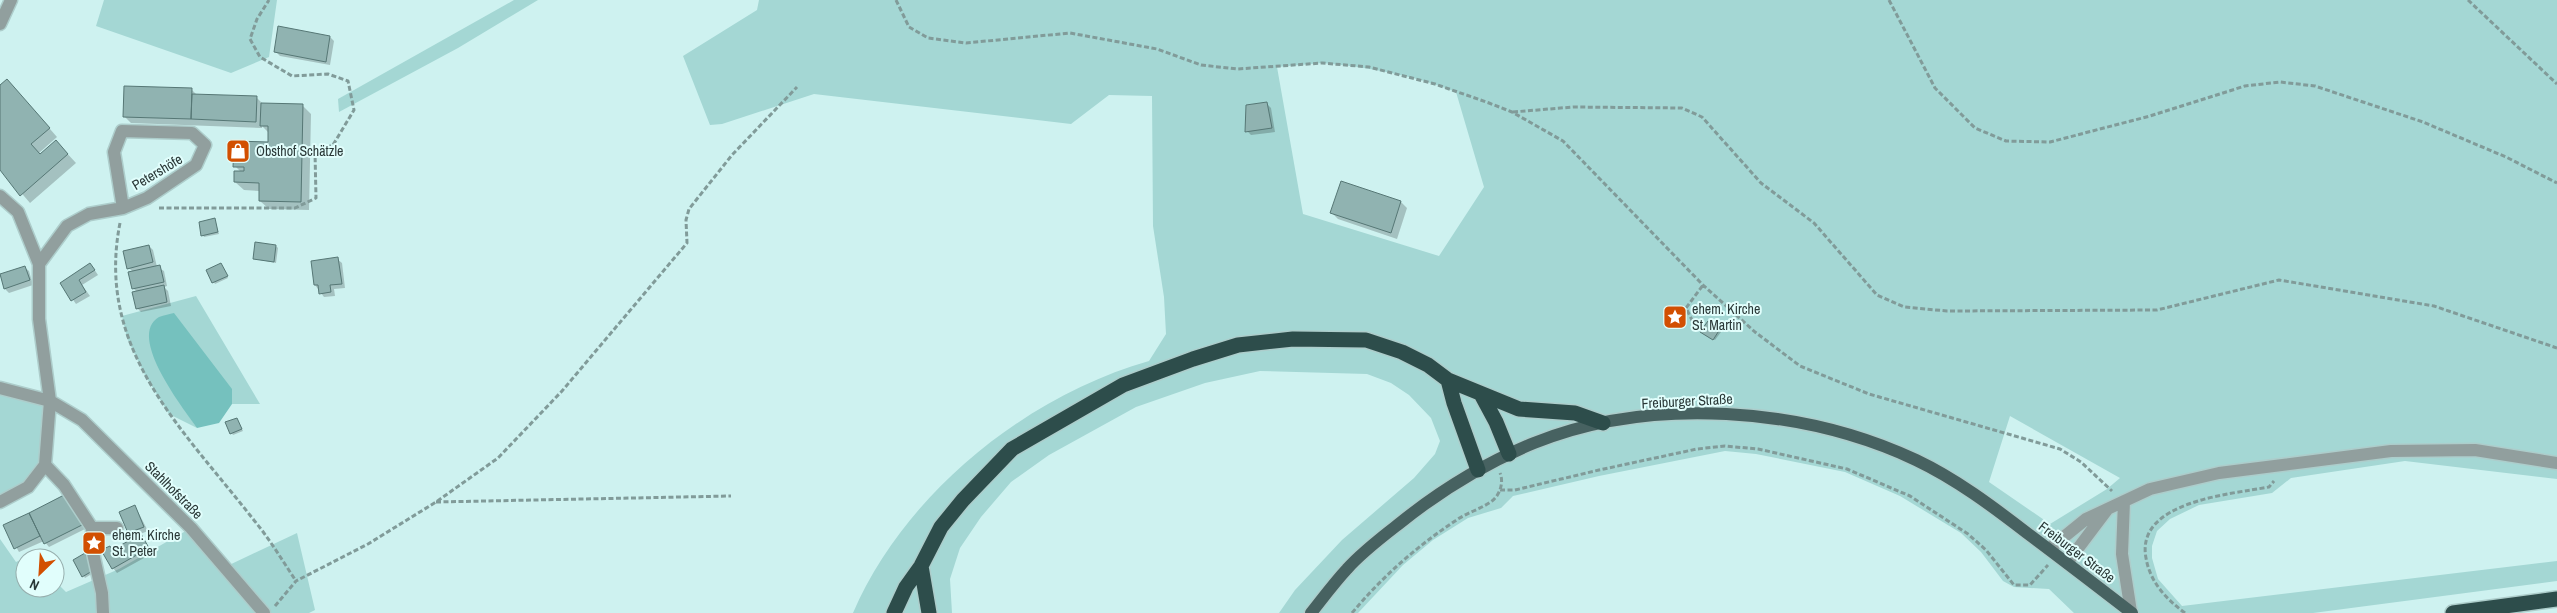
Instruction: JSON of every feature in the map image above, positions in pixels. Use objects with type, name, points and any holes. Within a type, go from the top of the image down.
[{"type":"highway","points":[[894,613],[906,587],[921,566],[941,527],[968,493],[1012,449],[1123,385],[1176,364],[1238,345],[1293,338],[1366,340],[1402,352],[1428,365],[1448,380],[1468,387],[1482,396],[1518,409],[1575,413],[1603,423]]},
{"type":"highway","points":[[1448,380],[1454,403],[1478,470]]},
{"type":"highway","points":[[1482,396],[1496,422],[1502,458]]},
{"type":"highway","points":[[921,566],[929,613]]},
{"type":"highway","points":[[2453,613],[2557,599]]},
{"type":"main road","name":"Freiburger Straße","points":[[1311,613],[1347,568],[1376,541],[1419,507],[1478,470],[1502,458],[1536,442],[1603,423],[1716,412],[1792,421],[1842,433],[1884,447],[1942,473],[1986,502],[2131,612]]},
{"type":"street","points":[[0,24],[11,0]]},
{"type":"street","name":"Petershöfe","points":[[39,264],[67,226],[89,214],[124,208],[147,198],[196,166],[205,145],[192,133],[122,131],[114,152],[124,208]]},
{"type":"street","points":[[0,196],[18,212],[39,264],[39,319],[50,401],[45,465],[28,488],[0,502]]},
{"type":"street","points":[[0,388],[50,401]]},
{"type":"street","name":"Stahlhofstraße","points":[[50,401],[82,420],[191,528],[264,612]]},
{"type":"street","points":[[2052,552],[2086,519],[2109,508],[2170,483],[2219,473],[2390,451],[2475,450],[2557,463]]},
{"type":"street","points":[[45,465],[64,484],[92,528],[93,553],[102,593],[103,613]]},
{"type":"street","points":[[2124,501],[2122,554],[2131,612]]},
{"type":"street","points":[[2067,563],[2109,508]]},
{"type":"street","points":[[92,528],[116,528]]},
{"type":"path","points":[[152,208],[295,208],[316,198],[315,152],[333,145],[354,110],[348,81],[328,74],[292,76],[260,57],[250,39],[257,19],[268,0]]},
{"type":"path","points":[[896,0],[909,27],[928,38],[966,43],[1070,33],[1157,49],[1201,66],[1237,69],[1322,64],[1369,67],[1436,84],[1512,112],[1564,141],[1703,285],[1755,332],[1800,366],[1869,394],[2060,449],[2081,462],[2107,489],[2124,501]]},
{"type":"path","points":[[1889,0],[1935,88],[1975,128],[2006,141],[2050,142],[2150,116],[2245,86],[2280,82],[2315,86],[2423,122],[2506,157],[2557,183]]},
{"type":"path","points":[[2468,0],[2557,84]]},
{"type":"path","points":[[264,612],[279,604],[296,581],[368,544],[436,502],[498,458],[562,391],[686,243],[686,220],[689,209],[732,155],[797,88]]},
{"type":"path","points":[[1512,112],[1573,107],[1682,108],[1702,117],[1761,183],[1814,224],[1877,296],[1904,306],[1947,311],[2157,310],[2279,280],[2434,306],[2557,348]]},
{"type":"path","points":[[124,208],[115,251],[117,304],[127,338],[145,375],[169,414],[254,520],[296,581]]},
{"type":"path","points":[[1696,328],[1686,308],[1703,285]]},
{"type":"path","points":[[1500,490],[1515,490],[1599,470],[1697,450],[1726,446],[1758,449],[1847,469],[1910,496],[1968,534],[1986,550],[2014,585],[2030,585],[2052,552]]},
{"type":"path","points":[[1352,613],[1375,585],[1420,545],[1463,515],[1493,500],[1500,490],[1502,458]]},
{"type":"path","points":[[2185,613],[2159,589],[2148,571],[2144,544],[2153,528],[2172,511],[2199,499],[2269,487],[2288,464]]},
{"type":"path","points":[[436,502],[731,496]]},
{"type":"shaded area","points":[[104,0],[277,0],[269,57],[231,73],[96,26]]},
{"type":"shaded area","points":[[514,0],[538,0],[458,48],[339,112],[338,99]]},
{"type":"shaded area","points":[[759,0],[2557,0],[2557,479],[2405,461],[2291,478],[2272,493],[2199,505],[2170,519],[2157,531],[2152,546],[2152,558],[2158,579],[2182,606],[2557,561],[2557,581],[2313,613],[2074,613],[2049,589],[2014,587],[2003,581],[1981,552],[1961,533],[1900,496],[1845,472],[1756,454],[1725,451],[1599,476],[1513,496],[1501,508],[1468,518],[1433,540],[1403,565],[1358,613],[1279,613],[1295,590],[1342,540],[1414,478],[1435,454],[1440,441],[1431,418],[1409,395],[1391,383],[1367,374],[1260,371],[1205,383],[1136,407],[1049,455],[1011,482],[981,517],[960,548],[950,579],[952,613],[853,613],[875,569],[903,528],[937,490],[974,456],[1015,425],[1058,398],[1103,377],[1149,361],[1166,334],[1164,297],[1153,226],[1152,96],[1109,95],[1071,124],[814,94],[722,124],[710,125],[683,56],[757,10]],"holes":[[[1322,63],[1390,73],[1456,92],[1484,187],[1439,256],[1303,214],[1277,67]],[[2010,416],[2120,478],[2107,489],[2050,524],[1989,482]]]},
{"type":"shaded area","points":[[196,296],[260,404],[232,404],[232,389],[170,388],[197,428],[169,414],[145,375],[127,338],[122,316]]},
{"type":"shaded area","points":[[174,313],[232,389],[232,404],[219,423],[197,428],[171,390],[153,355],[149,340],[151,326],[159,317]]},
{"type":"shaded area","points":[[0,388],[50,401],[45,465],[0,502]]},
{"type":"shaded area","points":[[191,528],[225,567],[297,533],[315,610],[309,613],[0,613],[0,539],[15,561],[15,598],[65,598],[65,591],[119,569]]},
{"type":"building","points":[[278,26],[330,36],[326,62],[274,52]]},
{"type":"building","points":[[7,79],[50,128],[31,144],[40,154],[56,140],[68,154],[20,196],[0,170],[0,85]]},
{"type":"building","points":[[124,86],[192,88],[191,119],[123,117]]},
{"type":"building","points":[[192,94],[257,96],[256,122],[191,119]]},
{"type":"building","points":[[1267,102],[1272,128],[1245,132],[1246,105]]},
{"type":"building","points":[[261,103],[303,104],[301,202],[259,201],[259,183],[234,182],[234,171],[244,171],[244,167],[233,167],[234,141],[268,142],[268,126],[260,126]]},
{"type":"building","points":[[1341,181],[1401,201],[1391,233],[1330,213]]},
{"type":"building","points":[[215,218],[218,232],[201,236],[199,222]]},
{"type":"building","points":[[255,242],[276,245],[274,262],[253,259]]},
{"type":"building","points":[[149,245],[153,262],[127,269],[123,251]]},
{"type":"building","points":[[338,257],[342,284],[330,285],[331,292],[319,294],[318,285],[314,285],[311,261]]},
{"type":"building","points":[[90,263],[95,270],[79,280],[86,292],[71,301],[60,283]]},
{"type":"building","points":[[221,263],[228,276],[212,283],[206,270]]},
{"type":"building","points":[[160,265],[164,282],[132,289],[128,272]]},
{"type":"building","points":[[25,266],[30,280],[4,289],[0,274]]},
{"type":"building","points":[[164,285],[167,302],[136,309],[132,292]]},
{"type":"building","points":[[1708,321],[1720,329],[1713,340],[1700,332]]},
{"type":"building","points":[[237,418],[242,429],[230,434],[225,422]]},
{"type":"building","points":[[66,494],[82,525],[44,544],[29,513]]},
{"type":"building","points":[[135,505],[144,527],[128,533],[119,512]]},
{"type":"building","points":[[29,513],[40,536],[14,549],[3,525]]},
{"type":"building","points":[[141,534],[149,548],[112,569],[101,550],[110,546],[112,550]]},
{"type":"building","points":[[85,553],[94,570],[82,577],[73,560]]},
{"type":"place","name":"Obsthof Schätzle","points":[[238,151]]},
{"type":"place","name":"ehem. Kirche St. Martin","points":[[1675,317]]},
{"type":"place","name":"ehem. Kirche St. Peter","points":[[94,543]]}]
